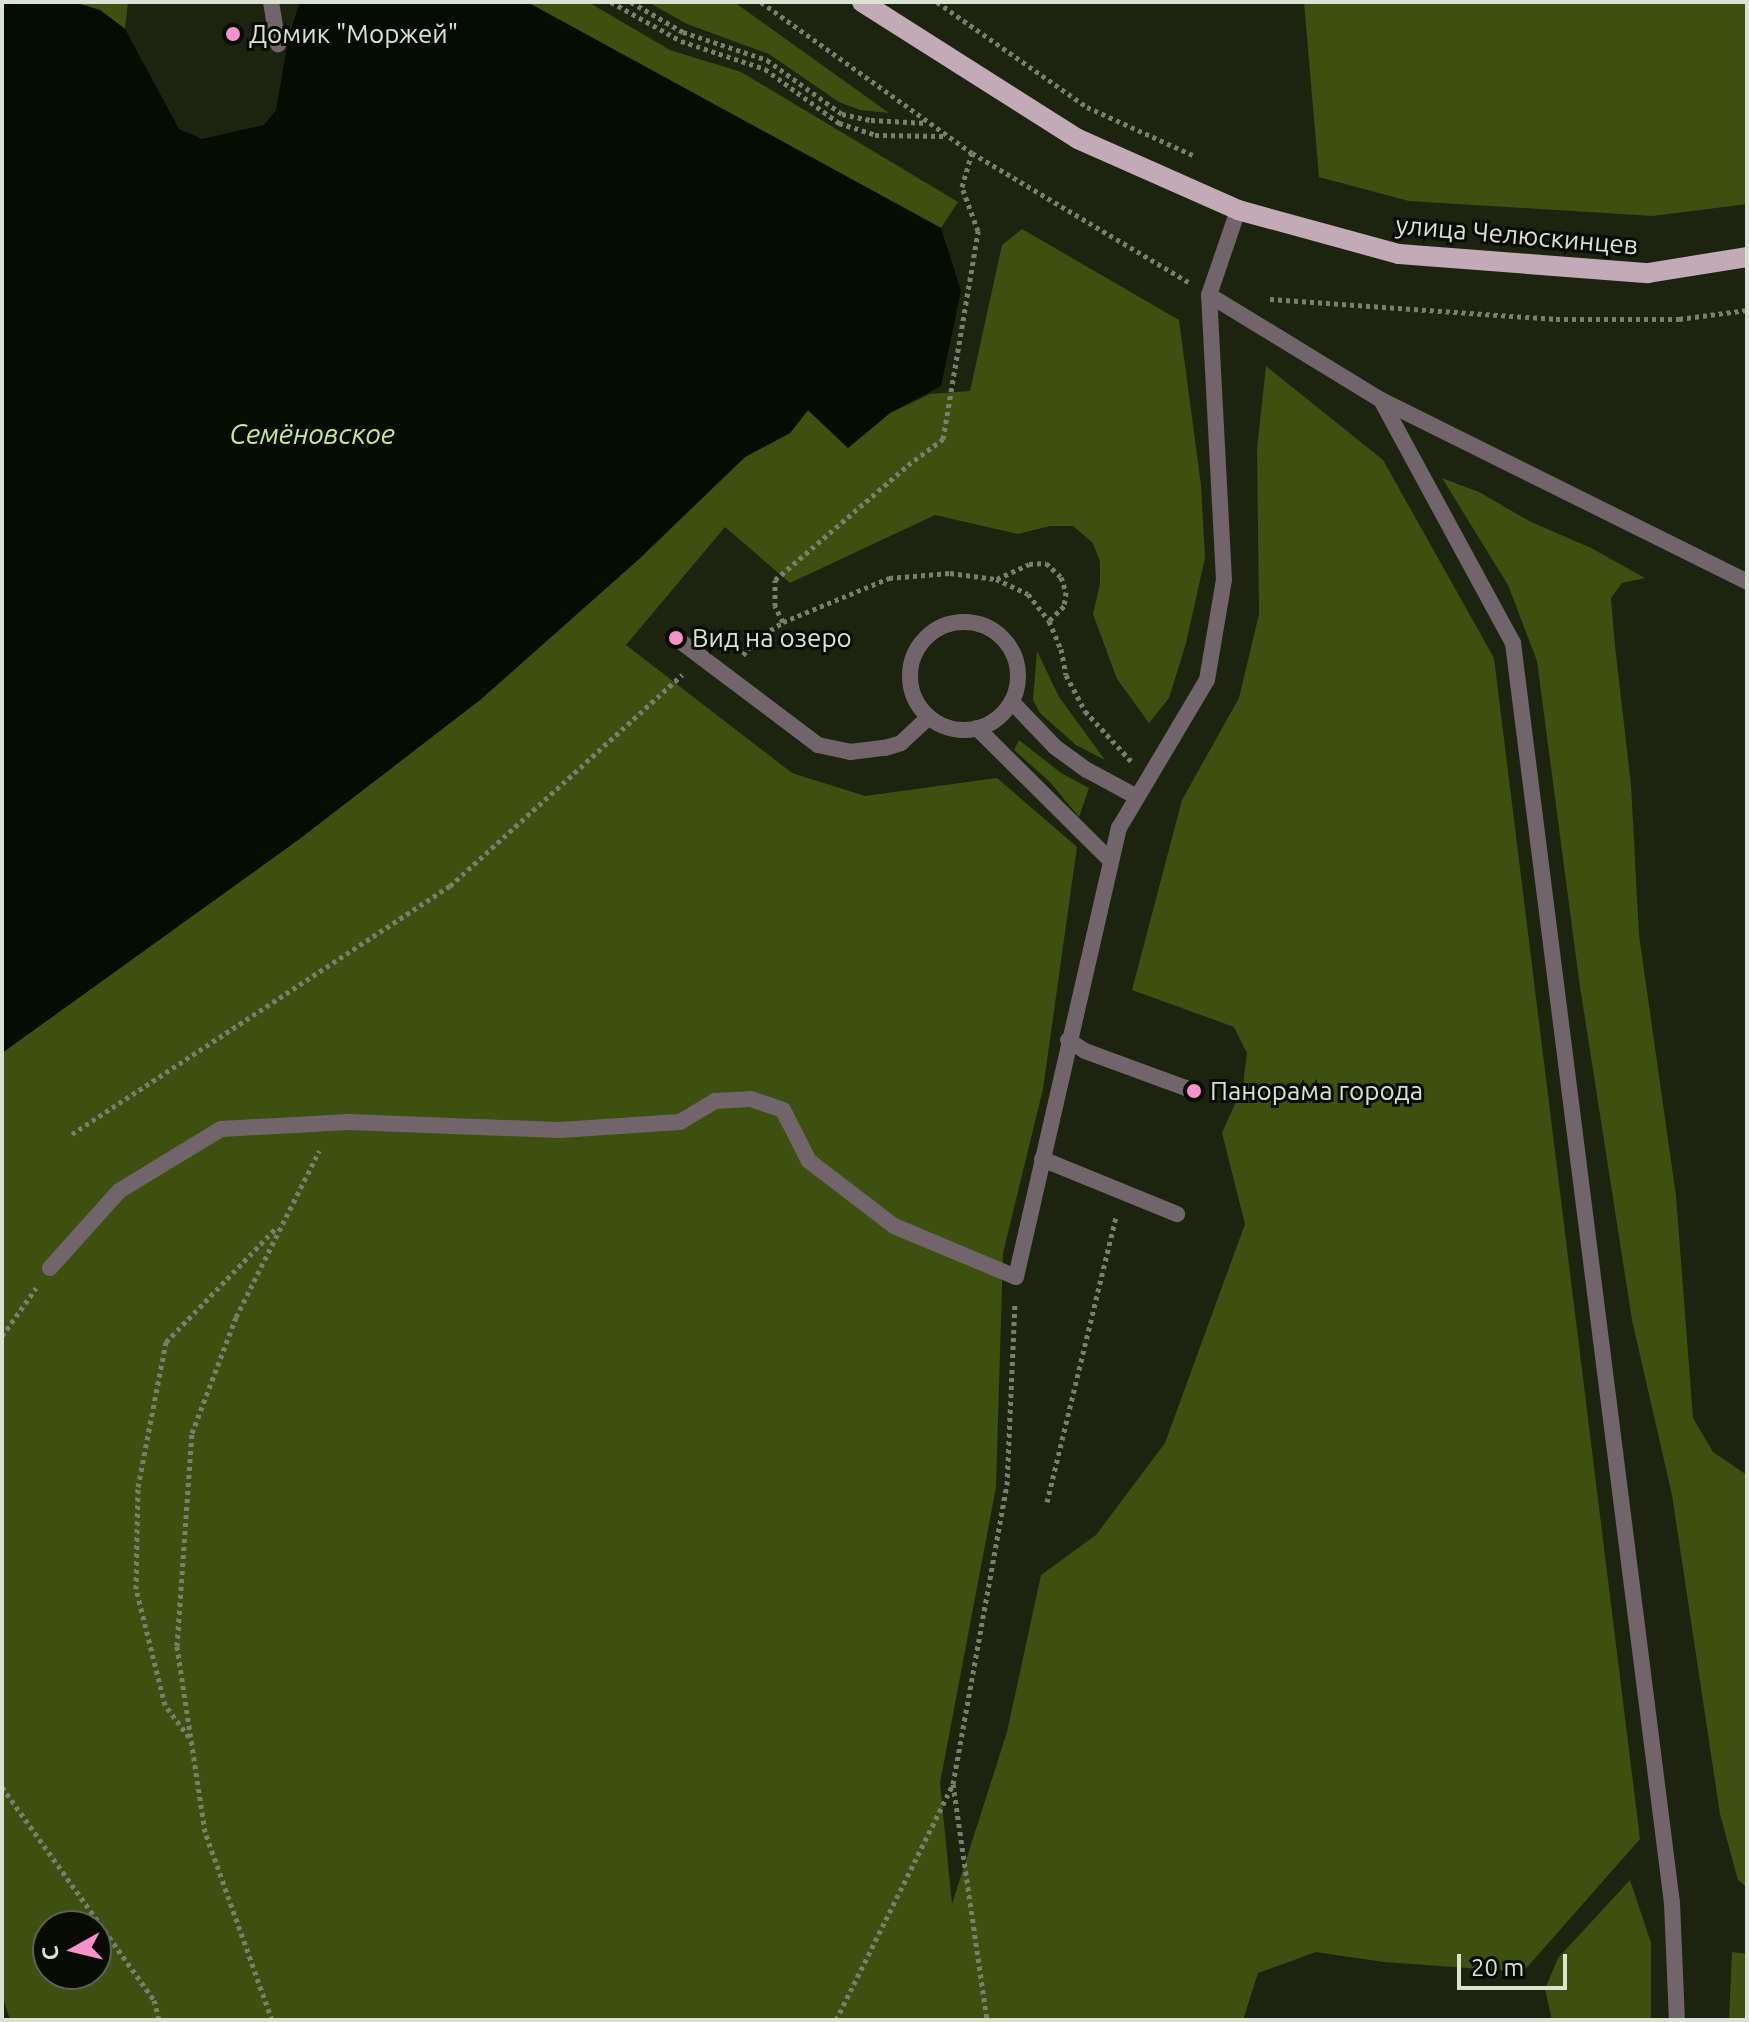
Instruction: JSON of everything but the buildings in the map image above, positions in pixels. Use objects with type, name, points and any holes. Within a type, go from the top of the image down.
[{"type":"main road","name":"улица Челюскинцев","points":[[862,2],[1078,139],[1238,210],[1399,254],[1648,273],[1747,257]]},
{"type":"street","points":[[271,2],[278,44]]},
{"type":"street","points":[[50,1268],[119,1191],[221,1129],[333,1123],[560,1130],[680,1122],[715,1101],[751,1099],[783,1110],[809,1161],[894,1226],[1016,1277],[1119,828],[1135,796],[1149,778],[1207,680],[1224,580],[1209,295],[1238,210]]},
{"type":"street","points":[[1209,295],[1381,400],[1747,582]]},
{"type":"street","points":[[1381,400],[1513,643],[1672,1903],[1677,2020]]},
{"type":"street","points":[[958,622],[979,623],[998,633],[1012,649],[1018,670],[1012,702],[991,724],[977,728],[949,728],[929,717],[917,703],[910,682],[912,661],[921,642],[938,628],[958,622]]},
{"type":"street","points":[[676,638],[818,745],[850,752],[885,748],[901,743],[929,717]]},
{"type":"street","points":[[1012,702],[1055,747],[1087,770],[1135,796]]},
{"type":"street","points":[[977,728],[1111,861]]},
{"type":"street","points":[[1068,1040],[1085,1051],[1194,1091]]},
{"type":"street","points":[[1042,1159],[1177,1214]]},
{"type":"path","points":[[611,2],[681,41],[765,69],[839,123],[875,135],[946,136]]},
{"type":"path","points":[[631,2],[683,32],[767,60],[842,114],[871,120],[928,123]]},
{"type":"path","points":[[937,2],[1087,107],[1198,157]]},
{"type":"path","points":[[783,622],[775,606],[775,580],[908,465],[943,439],[978,231],[962,187],[972,153]]},
{"type":"path","points":[[996,579],[1029,564],[1046,563],[1061,577],[1066,592],[1064,606],[1049,621]]},
{"type":"path","points":[[757,639],[783,622],[889,578],[950,573],[996,579],[1028,594],[1049,621],[1061,649],[1066,675],[1085,711],[1149,778]]},
{"type":"path","points":[[72,1134],[450,886],[672,685]]},
{"type":"path","points":[[272,2020],[205,1832],[177,1646],[192,1433],[236,1317],[279,1225],[333,1123]]},
{"type":"path","points":[[1047,1502],[1122,1192]]},
{"type":"path","points":[[191,1740],[165,1705],[136,1589],[138,1487],[166,1342],[279,1225]]},
{"type":"path","points":[[2,1336],[50,1268]]},
{"type":"path","points":[[836,2020],[953,1784],[1007,1485],[1016,1277]]},
{"type":"path","points":[[953,1784],[987,2020]]},
{"type":"path","points":[[2,1787],[154,2000],[159,2020]]},
{"type":"green space","points":[[73,2],[128,2],[125,29],[100,10]]},
{"type":"green space","points":[[527,2],[588,2],[670,50],[741,72],[958,202],[941,228]]},
{"type":"green space","points":[[648,2],[734,2],[889,113],[860,110],[839,102],[769,54],[687,24]]},
{"type":"green space","points":[[1304,2],[1747,2],[1747,204],[1653,216],[1409,201],[1319,177]]},
{"type":"green space","points":[[1022,229],[1179,320],[1201,485],[1205,558],[1186,643],[1169,698],[1149,723],[1117,679],[1093,614],[1100,584],[1100,562],[1093,543],[1073,526],[1050,526],[1018,534],[935,515],[790,583],[725,527],[626,645],[792,773],[865,796],[997,778],[1077,847],[1043,1089],[1003,1253],[996,1487],[940,1783],[952,1904],[1007,1732],[1041,1575],[1096,1535],[1165,1443],[1245,1224],[1222,1133],[1243,1086],[1247,1053],[1234,1027],[1132,990],[1182,800],[1239,698],[1259,614],[1257,449],[1266,366],[1383,460],[1494,658],[1640,1839],[1523,1972],[1384,1962],[1316,1952],[1258,1973],[1243,2020],[10,2020],[2,1994],[2,1053],[298,840],[480,700],[639,559],[745,457],[790,433],[808,410],[848,448],[890,413],[930,394],[970,391],[1002,245]]},
{"type":"green space","points":[[1442,478],[1479,492],[1529,521],[1591,548],[1645,578],[1622,583],[1611,598],[1631,785],[1639,935],[1676,1196],[1693,1418],[1713,1452],[1747,1475],[1747,1887],[1738,1880],[1720,1814],[1672,1495],[1632,1320],[1579,980],[1537,661],[1508,585]]},
{"type":"green space","points":[[1037,651],[1059,697],[1105,760],[1076,745],[1040,713],[1033,700]]},
{"type":"green space","points":[[1019,740],[1061,773],[1089,788],[1079,817],[1050,782],[1014,750]]},
{"type":"green space","points":[[1630,1880],[1651,1943],[1651,2020],[1552,2020],[1545,1989],[1558,1958]]},
{"type":"green space","points":[[1732,1952],[1747,1954],[1747,2020],[1729,2020]]},
{"type":"water","name":"Семёновское","points":[[73,2],[100,10],[125,29],[179,129],[202,139],[264,125],[276,110],[289,35],[300,2],[527,2],[941,228],[961,291],[941,386],[890,413],[848,448],[808,410],[790,433],[745,457],[639,559],[480,700],[298,840],[2,1053],[2,3]]},
{"type":"place","name":"Домик \"Моржей\"","points":[[233,34]]},
{"type":"place","name":"Вид на озеро","points":[[676,638]]},
{"type":"place","name":"Панорама города","points":[[1194,1091]]}]
